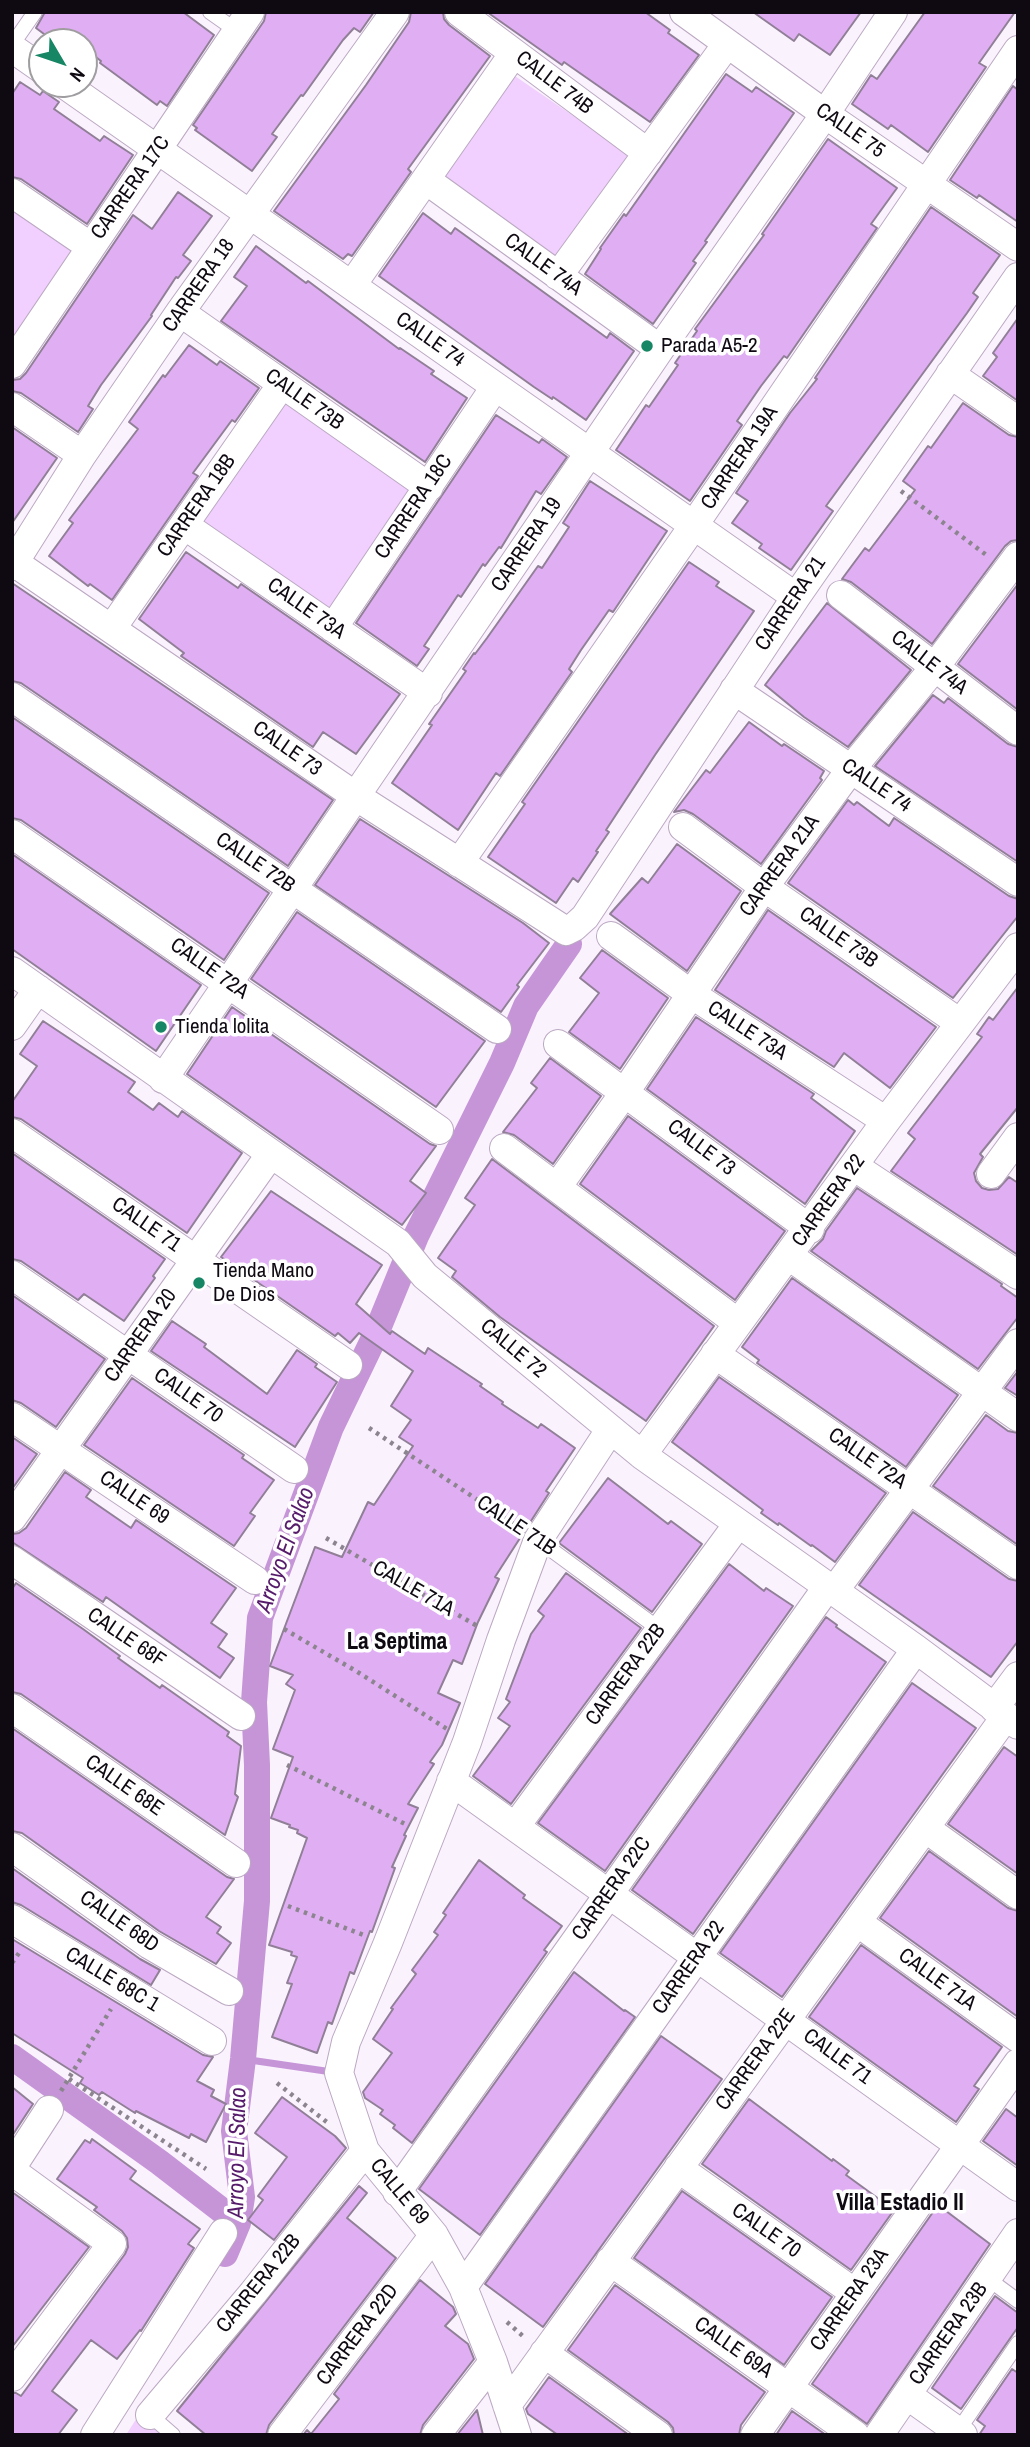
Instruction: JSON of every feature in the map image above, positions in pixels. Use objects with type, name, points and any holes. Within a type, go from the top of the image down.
[{"type":"street","name":"CARRERA 18","points":[[13,563],[82,455],[180,312],[395,12]]},
{"type":"street","name":"CALLE 74B","points":[[459,12],[648,153]]},
{"type":"street","name":"CALLE 75","points":[[684,12],[925,185],[1018,247]]},
{"type":"street","name":"CARRERA 19","points":[[163,1079],[893,12]]},
{"type":"street","name":"CARRERA 17C","points":[[12,364],[244,22]]},
{"type":"street","points":[[558,276],[727,44]]},
{"type":"street","points":[[12,47],[28,59]]},
{"type":"street","name":"CARRERA 19A","points":[[459,863],[695,525],[1018,50]]},
{"type":"street","points":[[352,285],[514,53]]},
{"type":"street","name":"CALLE 74","points":[[84,98],[796,597]]},
{"type":"street","name":"CALLE 74A","points":[[426,180],[660,349]]},
{"type":"street","points":[[12,193],[90,247]]},
{"type":"street","name":"CARRERA 21","points":[[566,931],[584,917],[796,597],[1018,277]]},
{"type":"street","name":"CALLE 73B","points":[[180,312],[429,487]]},
{"type":"street","points":[[950,374],[1018,421]]},
{"type":"street","name":"CARRERA 18B","points":[[112,628],[282,384]]},
{"type":"street","name":"CARRERA 18C","points":[[333,628],[495,387]]},
{"type":"street","points":[[12,407],[82,455]]},
{"type":"street","name":"CALLE 73A","points":[[184,525],[428,692]]},
{"type":"street","name":"CALLE 73","points":[[13,563],[356,797],[566,931]]},
{"type":"street","name":"CARRERA 21A","points":[[557,1187],[764,887],[851,769],[934,668],[1013,564]]},
{"type":"street","name":"CALLE 74A","points":[[841,595],[1018,731]]},
{"type":"street","name":"CALLE 74","points":[[734,690],[1018,882]]},
{"type":"street","name":"CALLE 72B","points":[[12,697],[498,1029]]},
{"type":"street","name":"CALLE 73B","points":[[683,827],[764,887],[960,1023]]},
{"type":"street","name":"CALLE 72A","points":[[12,834],[439,1130]]},
{"type":"street","name":"CALLE 73A","points":[[611,936],[691,994],[886,1121]]},
{"type":"street","name":"CARRERA 22","points":[[642,1455],[855,1167],[886,1121],[1018,947]]},
{"type":"street","name":"CALLE 72","points":[[12,971],[398,1243],[425,1276],[642,1455],[1006,1716]]},
{"type":"street","points":[[12,1026],[38,989]]},
{"type":"street","name":"CALLE 73","points":[[558,1044],[810,1228]]},
{"type":"street","name":"CALLE 71","points":[[12,1133],[348,1365]]},
{"type":"street","points":[[991,1174],[1018,1136]]},
{"type":"street","points":[[504,1148],[738,1323]]},
{"type":"street","name":"CARRERA 20","points":[[12,1518],[270,1155]]},
{"type":"street","points":[[855,1167],[1018,1275]]},
{"type":"street","points":[[789,1256],[1018,1417]]},
{"type":"street","name":"CALLE 70","points":[[12,1275],[293,1469]]},
{"type":"street","points":[[831,1589],[1018,1343]]},
{"type":"street","name":"CALLE 72A","points":[[715,1354],[1018,1565]]},
{"type":"street","name":"CALLE 69","points":[[12,1417],[255,1580]]},
{"type":"street","points":[[387,1945],[467,1742],[538,1541],[610,1430]]},
{"type":"street","name":"CARRERA 22B","points":[[515,1827],[738,1524]]},
{"type":"street","name":"CALLE 68F","points":[[12,1560],[241,1716]]},
{"type":"street","name":"CARRERA 22C","points":[[397,2192],[831,1589]]},
{"type":"street","name":"CARRERA 22","points":[[463,2287],[916,1649]]},
{"type":"street","name":"CARRERA 22E","points":[[507,2405],[1006,1716],[1018,1676]]},
{"type":"street","name":"CALLE 68E","points":[[12,1708],[236,1863]]},
{"type":"street","name":"CALLE 71","points":[[451,1781],[1018,2187]]},
{"type":"street","points":[[925,1828],[1018,1895]]},
{"type":"street","name":"CALLE 68D","points":[[12,1847],[150,1945],[229,1991]]},
{"type":"street","name":"CALLE 68C 1","points":[[12,1919],[212,2040]]},
{"type":"street","name":"CALLE 71A","points":[[857,1922],[1018,2038]]},
{"type":"street","name":"CALLE 69","points":[[387,1945],[346,2042],[340,2073],[344,2092],[365,2151],[434,2235],[463,2287],[493,2362],[517,2435]]},
{"type":"street","name":"CARRERA 23A","points":[[755,2435],[1018,2063]]},
{"type":"street","points":[[12,2377],[112,2244],[12,2169],[49,2110]]},
{"type":"street","name":"CARRERA 22B","points":[[150,2415],[253,2293],[365,2151]]},
{"type":"street","name":"CALLE 70","points":[[678,2168],[855,2293]]},
{"type":"street","points":[[95,2435],[223,2232]]},
{"type":"street","name":"CARRERA 23B","points":[[879,2435],[1018,2233]]},
{"type":"street","name":"CARRERA 22D","points":[[282,2435],[434,2235]]},
{"type":"street","name":"CALLE 69A","points":[[610,2261],[855,2435]]},
{"type":"street","points":[[544,2353],[658,2435]]},
{"type":"street","points":[[436,2435],[493,2362]]},
{"type":"street","points":[[906,2395],[960,2433]]},
{"type":"lane","points":[[12,47],[35,12]]},
{"type":"lane","points":[[210,12],[244,22]]},
{"type":"lane","name":"CALLE 71B","points":[[538,1541],[659,1629]]},
{"type":"lane","points":[[987,2278],[1018,2301]]},
{"type":"lane","points":[[960,2433],[1018,2343]]},
{"type":"lane","points":[[150,2415],[173,2435]]},
{"type":"path","points":[[911,498],[1013,564]]},
{"type":"path","name":"CALLE 71B","points":[[369,1428],[538,1541]]},
{"type":"path","name":"CALLE 71A","points":[[326,1538],[501,1640]]},
{"type":"path","points":[[284,1629],[467,1742]]},
{"type":"path","points":[[288,1765],[405,1824]]},
{"type":"path","points":[[288,1906],[387,1945]]},
{"type":"path","points":[[125,1987],[69,2079],[206,2169]]},
{"type":"path","points":[[277,2083],[332,2126]]},
{"type":"shaded area","points":[[509,72],[635,158],[563,263],[437,177]]},
{"type":"shaded area","points":[[12,204],[80,250],[12,349]]},
{"type":"shaded area","points":[[286,393],[421,486],[331,618],[196,526]]},
{"type":"shaded area","points":[[140,2413],[165,2435],[126,2435]]},
{"type":"building","points":[[45,12],[183,12],[214,35],[167,106],[160,101],[157,105],[100,63],[98,28],[36,28]]},
{"type":"building","points":[[266,12],[374,12],[360,32],[354,28],[343,40],[272,134],[277,137],[252,171],[195,130],[197,128],[193,125],[264,21]]},
{"type":"building","points":[[411,12],[443,12],[449,25],[490,56],[408,169],[411,172],[352,256],[348,254],[343,259],[274,211],[366,85],[409,22]]},
{"type":"building","points":[[487,12],[645,12],[670,30],[668,33],[699,55],[650,122]]},
{"type":"building","points":[[753,12],[861,12],[830,55],[799,34],[794,41]]},
{"type":"building","points":[[925,12],[1015,12],[979,63],[986,67],[928,152],[891,125],[888,129],[852,104],[871,75],[877,79]]},
{"type":"building","points":[[726,74],[752,92],[756,87],[794,113],[705,241],[707,242],[693,261],[696,263],[653,324],[585,274],[600,248],[624,214],[626,216]]},
{"type":"building","points":[[20,82],[28,87],[28,98],[53,98],[59,102],[54,109],[100,141],[104,136],[133,155],[87,224],[21,179],[12,177],[12,94]]},
{"type":"building","points":[[1013,86],[1018,90],[1018,222],[979,195],[977,198],[950,180]]},
{"type":"building","points":[[828,139],[897,188],[871,224],[877,228],[787,358],[784,356],[737,421],[742,425],[690,501],[616,450],[646,405],[649,407],[678,365],[675,363],[697,331],[695,329],[764,235],[762,234]]},
{"type":"building","points":[[178,192],[212,216],[183,255],[191,261],[178,278],[176,277],[152,316],[101,385],[88,406],[93,409],[78,432],[21,393],[12,391],[12,380],[20,379],[26,373],[133,215],[152,229]]},
{"type":"building","points":[[931,207],[1000,255],[973,293],[978,297],[967,313],[826,506],[833,511],[791,570],[759,548],[762,544],[732,523],[748,501],[736,493],[790,413],[817,379],[815,378]]},
{"type":"building","points":[[423,213],[451,234],[455,228],[607,338],[610,333],[634,351],[586,420],[534,387],[379,276]]},
{"type":"building","points":[[256,246],[399,349],[434,371],[431,374],[467,398],[425,462],[221,321],[247,286],[234,277]]},
{"type":"building","points":[[1018,318],[1018,401],[983,376],[997,357],[993,353]]},
{"type":"building","points":[[189,345],[217,365],[220,361],[259,388],[193,473],[198,476],[112,600],[90,584],[88,586],[49,556],[73,523],[69,520],[138,429],[129,422]]},
{"type":"building","points":[[963,403],[1009,435],[1018,437],[1018,540],[1005,546],[932,644],[851,582],[842,579],[865,548],[869,551],[915,490],[903,481]]},
{"type":"building","points":[[496,415],[539,443],[542,439],[567,457],[541,494],[536,491],[501,548],[499,547],[485,566],[483,564],[461,597],[458,595],[424,646],[429,649],[417,666],[356,623]]},
{"type":"building","points":[[12,427],[57,458],[12,523]]},
{"type":"building","points":[[590,481],[667,531],[613,612],[609,610],[581,650],[569,669],[572,672],[500,776],[496,773],[458,830],[392,783],[432,725],[429,724],[466,671],[463,669],[474,653],[538,566],[542,568],[569,527],[563,523]]},
{"type":"building","points":[[186,552],[238,588],[241,584],[400,694],[356,754],[323,732],[313,747],[181,656],[184,653],[139,619]]},
{"type":"building","points":[[689,562],[719,582],[716,586],[754,611],[606,830],[609,832],[578,882],[573,878],[556,903],[488,857],[525,804],[522,802]]},
{"type":"building","points":[[12,583],[333,800],[288,866],[21,683],[12,681]]},
{"type":"building","points":[[1018,584],[1018,710],[958,664]]},
{"type":"building","points":[[827,603],[911,670],[848,747],[804,717],[765,685]]},
{"type":"building","points":[[933,695],[944,703],[948,698],[1008,744],[1018,747],[1018,862],[875,766]]},
{"type":"building","points":[[12,717],[269,893],[224,960],[21,820],[12,818]]},
{"type":"building","points":[[749,722],[824,771],[820,778],[822,780],[761,864],[693,814],[684,810],[674,812],[706,770],[710,773]]},
{"type":"building","points":[[848,800],[854,805],[857,802],[889,826],[894,818],[1009,896],[1018,899],[1018,916],[953,998],[788,883]]},
{"type":"building","points":[[360,819],[523,923],[549,943],[517,985],[519,987],[501,1012],[315,885]]},
{"type":"building","points":[[677,844],[741,891],[687,971],[610,914],[642,878],[648,883]]},
{"type":"building","points":[[12,854],[201,985],[156,1051],[12,949]]},
{"type":"building","points":[[768,910],[936,1027],[890,1088],[844,1053],[834,1067],[715,990]]},
{"type":"building","points":[[297,912],[485,1041],[436,1107],[251,979]]},
{"type":"building","points":[[602,950],[668,998],[620,1069],[569,1032],[599,993],[580,978]]},
{"type":"building","points":[[1018,987],[1018,1107],[980,1154],[983,1157],[974,1173],[982,1188],[989,1190],[998,1189],[1009,1177],[1018,1183],[1018,1255],[891,1171],[915,1139],[908,1133],[982,1037],[977,1034],[989,1017],[993,1020]]},
{"type":"building","points":[[232,1007],[436,1146],[410,1181],[426,1193],[402,1225],[187,1074]]},
{"type":"building","points":[[696,1017],[814,1094],[811,1098],[855,1131],[805,1204],[647,1089]]},
{"type":"building","points":[[43,1021],[135,1082],[128,1092],[153,1110],[159,1103],[178,1117],[182,1111],[242,1153],[187,1233],[21,1119],[12,1117],[12,1102],[37,1066],[20,1054]]},
{"type":"building","points":[[550,1058],[601,1096],[553,1164],[514,1135],[503,1132],[537,1088],[531,1083]]},
{"type":"building","points":[[628,1116],[785,1231],[735,1300],[580,1184]]},
{"type":"building","points":[[12,1153],[165,1259],[153,1276],[155,1278],[124,1321],[84,1294],[78,1300],[21,1261],[12,1259]]},
{"type":"building","points":[[492,1159],[714,1326],[646,1421],[500,1317],[452,1277],[456,1271],[438,1258],[475,1205],[465,1198]]},
{"type":"building","points":[[857,1188],[1002,1284],[1001,1286],[1018,1298],[1018,1317],[978,1369],[811,1251],[823,1239]]},
{"type":"building","points":[[271,1191],[382,1265],[356,1304],[390,1334],[392,1331],[425,1354],[428,1348],[482,1384],[480,1386],[503,1402],[502,1404],[538,1428],[541,1424],[575,1448],[495,1577],[499,1579],[462,1664],[453,1660],[438,1693],[460,1703],[442,1745],[430,1762],[434,1764],[408,1804],[418,1808],[392,1867],[395,1868],[372,1932],[370,1931],[354,1974],[350,1972],[332,2024],[328,2022],[317,2053],[272,2037],[292,1984],[287,1983],[297,1957],[291,1955],[292,1952],[269,1945],[307,1838],[297,1833],[298,1830],[289,1827],[290,1825],[271,1818],[293,1757],[273,1749],[295,1690],[286,1684],[293,1675],[270,1666],[315,1547],[342,1557],[368,1502],[374,1505],[413,1446],[399,1437],[411,1420],[391,1406],[413,1371],[359,1333],[350,1343],[338,1333],[335,1336],[221,1257]]},
{"type":"building","points":[[792,1278],[958,1395],[906,1467],[757,1363],[759,1360],[742,1347]]},
{"type":"building","points":[[12,1295],[105,1359],[56,1427],[21,1403],[12,1400]]},
{"type":"building","points":[[172,1321],[206,1344],[204,1347],[267,1394],[297,1350],[337,1382],[295,1447],[151,1351]]},
{"type":"building","points":[[1018,1371],[1018,1396],[1005,1388]]},
{"type":"building","points":[[719,1377],[886,1493],[835,1562],[761,1513],[763,1510],[672,1442]]},
{"type":"building","points":[[132,1378],[244,1455],[242,1458],[274,1480],[250,1513],[255,1516],[234,1546],[84,1445]]},
{"type":"building","points":[[986,1415],[1008,1431],[1018,1433],[1018,1545],[933,1486]]},
{"type":"building","points":[[12,1437],[37,1454],[12,1489]]},
{"type":"building","points":[[65,1472],[91,1490],[86,1497],[131,1528],[136,1520],[236,1588],[211,1623],[227,1634],[218,1647],[234,1658],[220,1678],[106,1597],[103,1602],[12,1542],[12,1534],[26,1528]]},
{"type":"building","points":[[608,1478],[668,1524],[671,1521],[702,1544],[652,1612],[559,1543]]},
{"type":"building","points":[[913,1512],[1009,1579],[1018,1581],[1018,1641],[991,1677],[859,1585]]},
{"type":"building","points":[[729,1564],[764,1591],[766,1588],[793,1606],[605,1871],[538,1823]]},
{"type":"building","points":[[566,1573],[641,1628],[511,1804],[473,1776],[510,1726],[498,1718],[510,1702],[506,1699],[531,1634],[544,1616],[538,1611]]},
{"type":"building","points":[[16,1583],[83,1629],[160,1688],[162,1685],[229,1732],[227,1736],[241,1746],[235,1794],[238,1797],[225,1835],[21,1694],[12,1692],[12,1589]]},
{"type":"building","points":[[826,1617],[886,1662],[693,1934],[632,1890]]},
{"type":"building","points":[[912,1683],[976,1728],[782,1997],[720,1953]]},
{"type":"building","points":[[12,1728],[227,1877],[234,1879],[206,1917],[221,1927],[217,1933],[231,1943],[216,1964],[159,1931],[22,1833],[12,1831]]},
{"type":"building","points":[[1004,1747],[1018,1757],[1018,1874],[948,1824]]},
{"type":"building","points":[[929,1851],[1008,1908],[1018,1911],[1018,2017],[880,1918]]},
{"type":"building","points":[[479,1860],[525,1895],[523,1898],[562,1926],[544,1950],[547,1952],[412,2143],[380,2114],[383,2110],[365,2098],[363,2092],[392,2053],[373,2039],[416,1974],[412,1970],[438,1935],[434,1932],[446,1915],[443,1913]]},
{"type":"building","points":[[12,1868],[140,1959],[160,1970],[151,1985],[12,1902]]},
{"type":"building","points":[[12,1939],[203,2055],[213,2057],[197,2081],[214,2090],[211,2096],[226,2104],[206,2142],[191,2134],[189,2138],[136,2111],[135,2113],[102,2092],[99,2095],[80,2083],[83,2078],[12,2033]]},
{"type":"building","points":[[861,1945],[1002,2047],[974,2086],[979,2089],[956,2122],[809,2017]]},
{"type":"building","points":[[574,1972],[635,2017],[480,2235],[419,2189]]},
{"type":"building","points":[[661,2036],[722,2079],[543,2327],[485,2284]]},
{"type":"building","points":[[12,2087],[33,2104],[12,2136]]},
{"type":"building","points":[[282,2097],[335,2136],[346,2148],[274,2240],[248,2220],[263,2200],[258,2196],[287,2157],[255,2133]]},
{"type":"building","points":[[749,2099],[849,2171],[846,2175],[894,2210],[851,2270],[702,2164]]},
{"type":"building","points":[[1006,2109],[1018,2118],[1018,2166],[983,2141]]},
{"type":"building","points":[[92,2139],[136,2171],[130,2179],[200,2229],[188,2244],[194,2248],[141,2331],[117,2359],[91,2340],[52,2391],[77,2410],[58,2435],[12,2435],[12,2393],[21,2396],[128,2247],[127,2238],[122,2231],[94,2210],[97,2207],[57,2179],[85,2140],[90,2143]]},
{"type":"building","points":[[359,2186],[367,2193],[347,2218],[396,2258],[269,2425],[266,2435],[206,2435],[177,2411]]},
{"type":"building","points":[[682,2191],[832,2297],[784,2365],[634,2258]]},
{"type":"building","points":[[12,2192],[89,2247],[12,2347]]},
{"type":"building","points":[[938,2205],[990,2244],[867,2424],[812,2384]]},
{"type":"building","points":[[420,2280],[453,2307],[456,2314],[445,2326],[468,2344],[474,2359],[423,2425],[420,2435],[303,2435],[307,2430],[311,2434],[339,2399],[334,2394]]},
{"type":"building","points":[[615,2285],[765,2392],[741,2425],[739,2435],[674,2435],[668,2422],[568,2350]]},
{"type":"building","points":[[995,2296],[1018,2313],[1018,2327],[961,2409],[932,2388]]},
{"type":"building","points":[[1012,2369],[1018,2373],[1018,2435],[979,2435],[985,2426],[977,2420]]},
{"type":"building","points":[[549,2377],[629,2435],[558,2435],[528,2414],[526,2409]]},
{"type":"building","points":[[477,2410],[483,2435],[457,2435]]},
{"type":"building","points":[[792,2411],[826,2435],[776,2435]]},
{"type":"waterway","name":"Arroyo El Salao","points":[[225,2254],[238,2223],[242,2197],[234,2131],[257,1901],[254,1702],[260,1618],[331,1427],[375,1336],[416,1236],[502,1063],[526,1006],[569,944]]},
{"type":"waterway","points":[[12,2057],[159,2162],[238,2223]]},
{"type":"waterway","points":[[243,2059],[332,2072]]},
{"type":"place","name":"Parada A5-2","points":[[647,346]]},
{"type":"place","name":"Tienda lolita","points":[[161,1027]]},
{"type":"place","name":"Tienda Mano De Dios","points":[[199,1283]]},
{"type":"district","name":"La Septima","points":[[397,1643]]},
{"type":"district","name":"Villa Estadio II","points":[[900,2204]]}]
